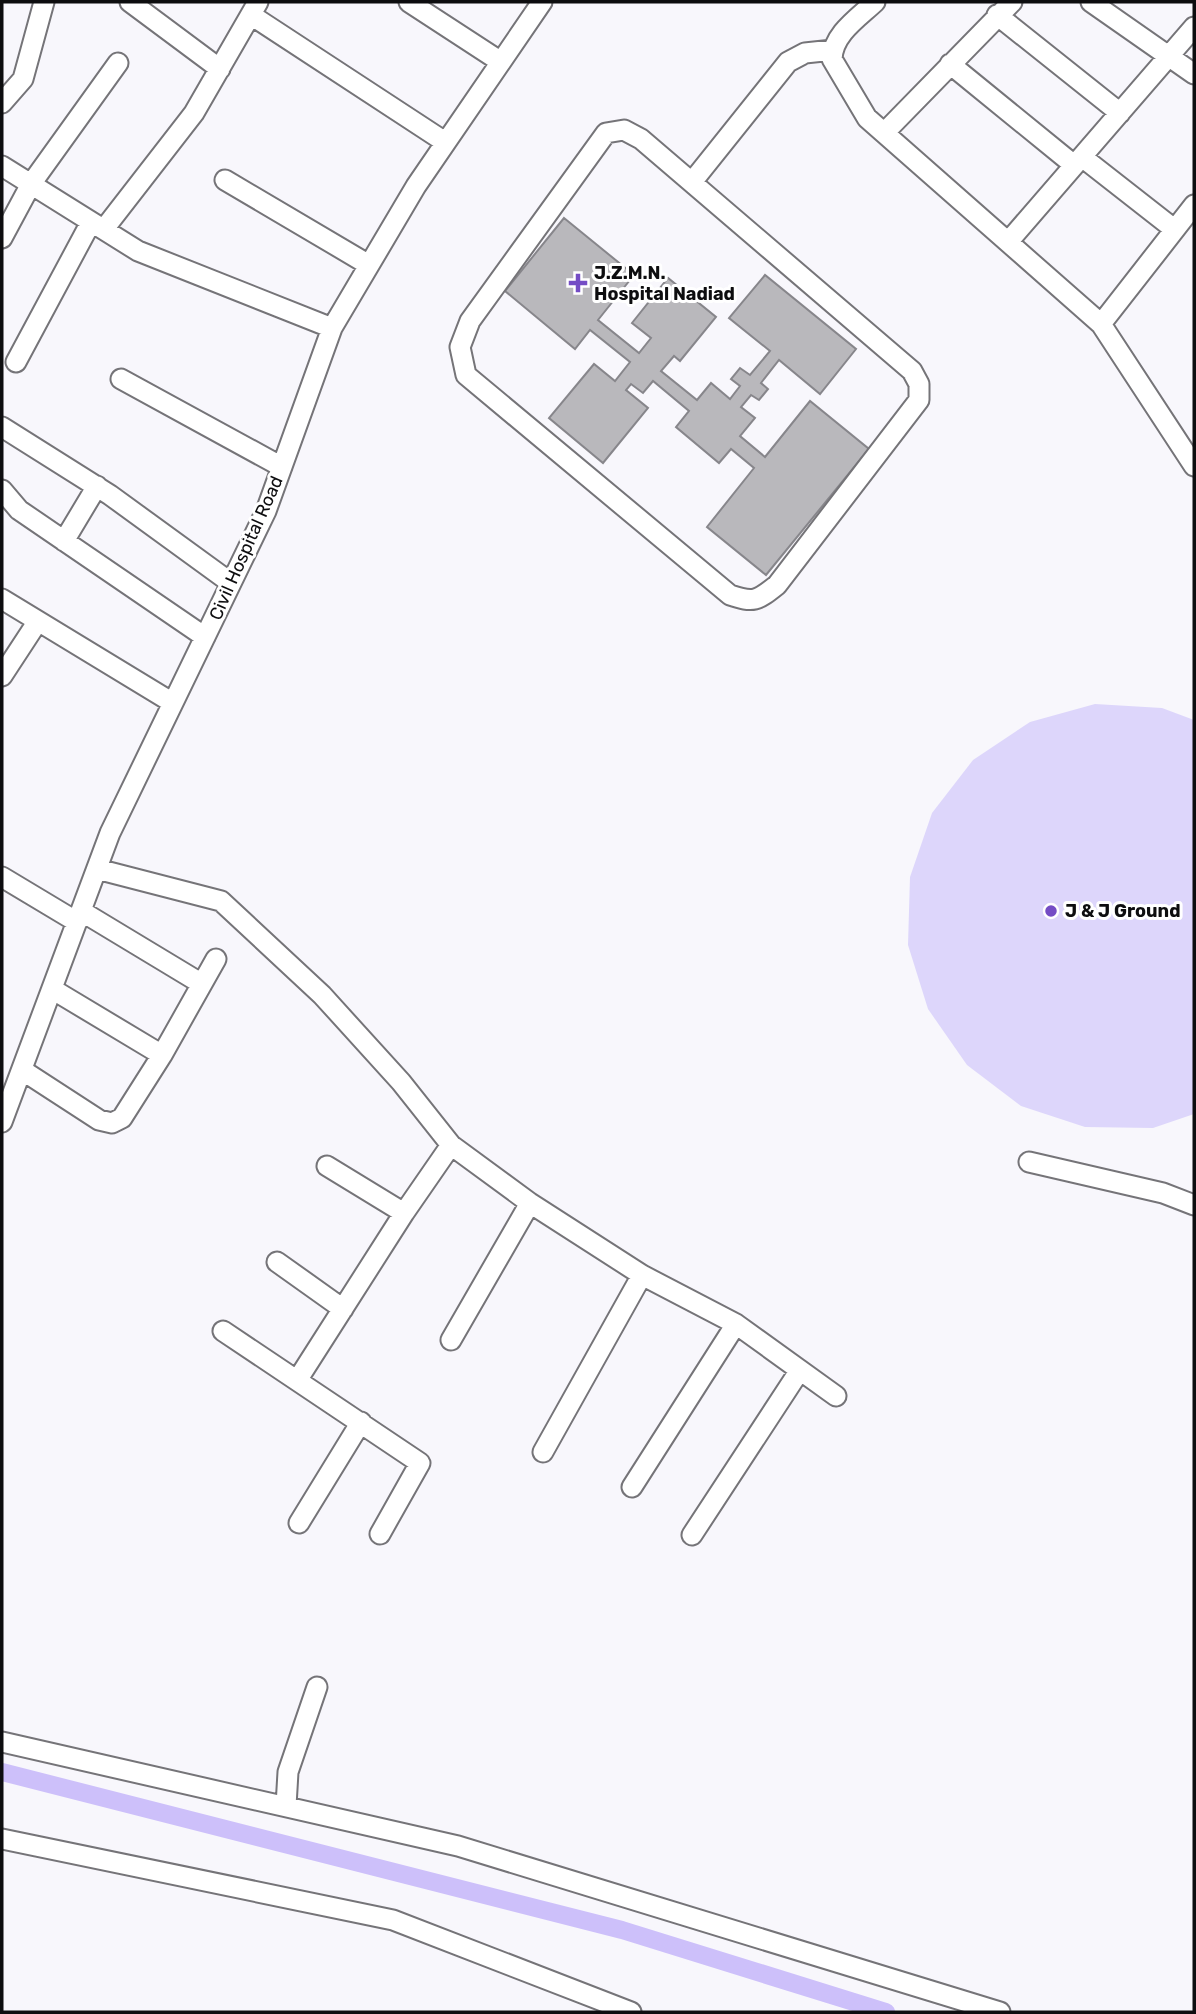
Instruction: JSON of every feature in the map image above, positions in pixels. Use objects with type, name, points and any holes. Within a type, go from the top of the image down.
[{"type":"street","points":[[2,103],[23,79],[44,2]]},
{"type":"street","points":[[130,2],[220,69]]},
{"type":"street","points":[[409,2],[500,62]]},
{"type":"street","name":"Civil Hospital Road","points":[[2,1122],[110,833],[266,511],[331,328],[416,186],[542,2]]},
{"type":"street","points":[[875,2],[837,39],[832,59],[867,118],[1101,324],[1194,467]]},
{"type":"street","points":[[1091,2],[1194,74]]},
{"type":"street","points":[[16,362],[97,226],[194,113],[254,6],[445,142]]},
{"type":"street","points":[[884,133],[1004,8],[1121,113]]},
{"type":"street","points":[[1008,242],[1194,27]]},
{"type":"street","points":[[692,182],[788,62],[806,53],[833,50]]},
{"type":"street","points":[[2,238],[30,184],[118,63]]},
{"type":"street","points":[[950,64],[1078,161],[1174,229]]},
{"type":"street","points":[[624,130],[642,139],[692,182],[912,370],[919,384],[919,400],[777,585],[761,598],[750,602],[730,595],[466,375],[460,347],[470,321],[606,133],[624,130]]},
{"type":"street","points":[[2,166],[138,251],[331,328]]},
{"type":"street","points":[[225,180],[369,265]]},
{"type":"street","points":[[1101,324],[1194,205]]},
{"type":"street","points":[[121,379],[282,467]]},
{"type":"street","points":[[2,427],[97,486],[231,583]]},
{"type":"street","points":[[64,541],[97,486]]},
{"type":"street","points":[[2,490],[19,510],[205,637]]},
{"type":"street","points":[[2,599],[173,703]]},
{"type":"street","points":[[2,676],[38,621]]},
{"type":"street","points":[[97,869],[221,901],[322,995],[401,1083],[451,1145],[530,1203],[642,1275],[736,1324],[836,1396]]},
{"type":"street","points":[[2,877],[202,984]]},
{"type":"street","points":[[22,1069],[99,1121],[112,1123],[122,1118],[162,1055],[216,959]]},
{"type":"street","points":[[52,989],[162,1055]]},
{"type":"street","points":[[298,1379],[404,1213],[451,1145]]},
{"type":"street","points":[[1029,1162],[1163,1193],[1194,1205]]},
{"type":"street","points":[[327,1167],[404,1213]]},
{"type":"street","points":[[451,1340],[530,1203]]},
{"type":"street","points":[[277,1262],[343,1309]]},
{"type":"street","points":[[543,1452],[642,1275]]},
{"type":"street","points":[[632,1487],[736,1324]]},
{"type":"street","points":[[223,1331],[420,1463],[380,1534]]},
{"type":"street","points":[[692,1535],[800,1370]]},
{"type":"street","points":[[299,1523],[361,1422]]},
{"type":"street","points":[[286,1805],[288,1772],[317,1687]]},
{"type":"street","points":[[2,1742],[458,1846],[1000,2012]]},
{"type":"street","points":[[2,1839],[393,1920],[631,2012]]},
{"type":"shaded area","name":"J & J Ground","points":[[1095,704],[1162,708],[1194,720],[1194,1114],[1153,1128],[1085,1127],[1021,1106],[967,1065],[928,1009],[908,945],[910,877],[932,813],[973,760],[1030,722]]},
{"type":"building","points":[[564,218],[634,275],[598,320],[639,353],[651,338],[632,323],[668,278],[716,317],[680,361],[674,356],[661,371],[697,400],[711,383],[730,399],[740,386],[731,379],[740,368],[750,375],[770,351],[729,318],[765,275],[856,349],[820,394],[779,360],[761,383],[768,389],[759,400],[751,395],[741,407],[755,418],[740,436],[765,457],[810,401],[869,449],[766,575],[707,527],[754,468],[731,449],[719,463],[676,427],[689,411],[653,381],[643,393],[631,384],[626,390],[648,408],[603,463],[549,418],[594,364],[615,381],[630,362],[590,330],[575,349],[505,291]]},
{"type":"waterway","points":[[2,1772],[622,1930],[886,2012]]},
{"type":"place","name":"J.Z.M.N. Hospital Nadiad","points":[[578,283]]},
{"type":"place","name":"J & J Ground","points":[[1051,911]]}]
